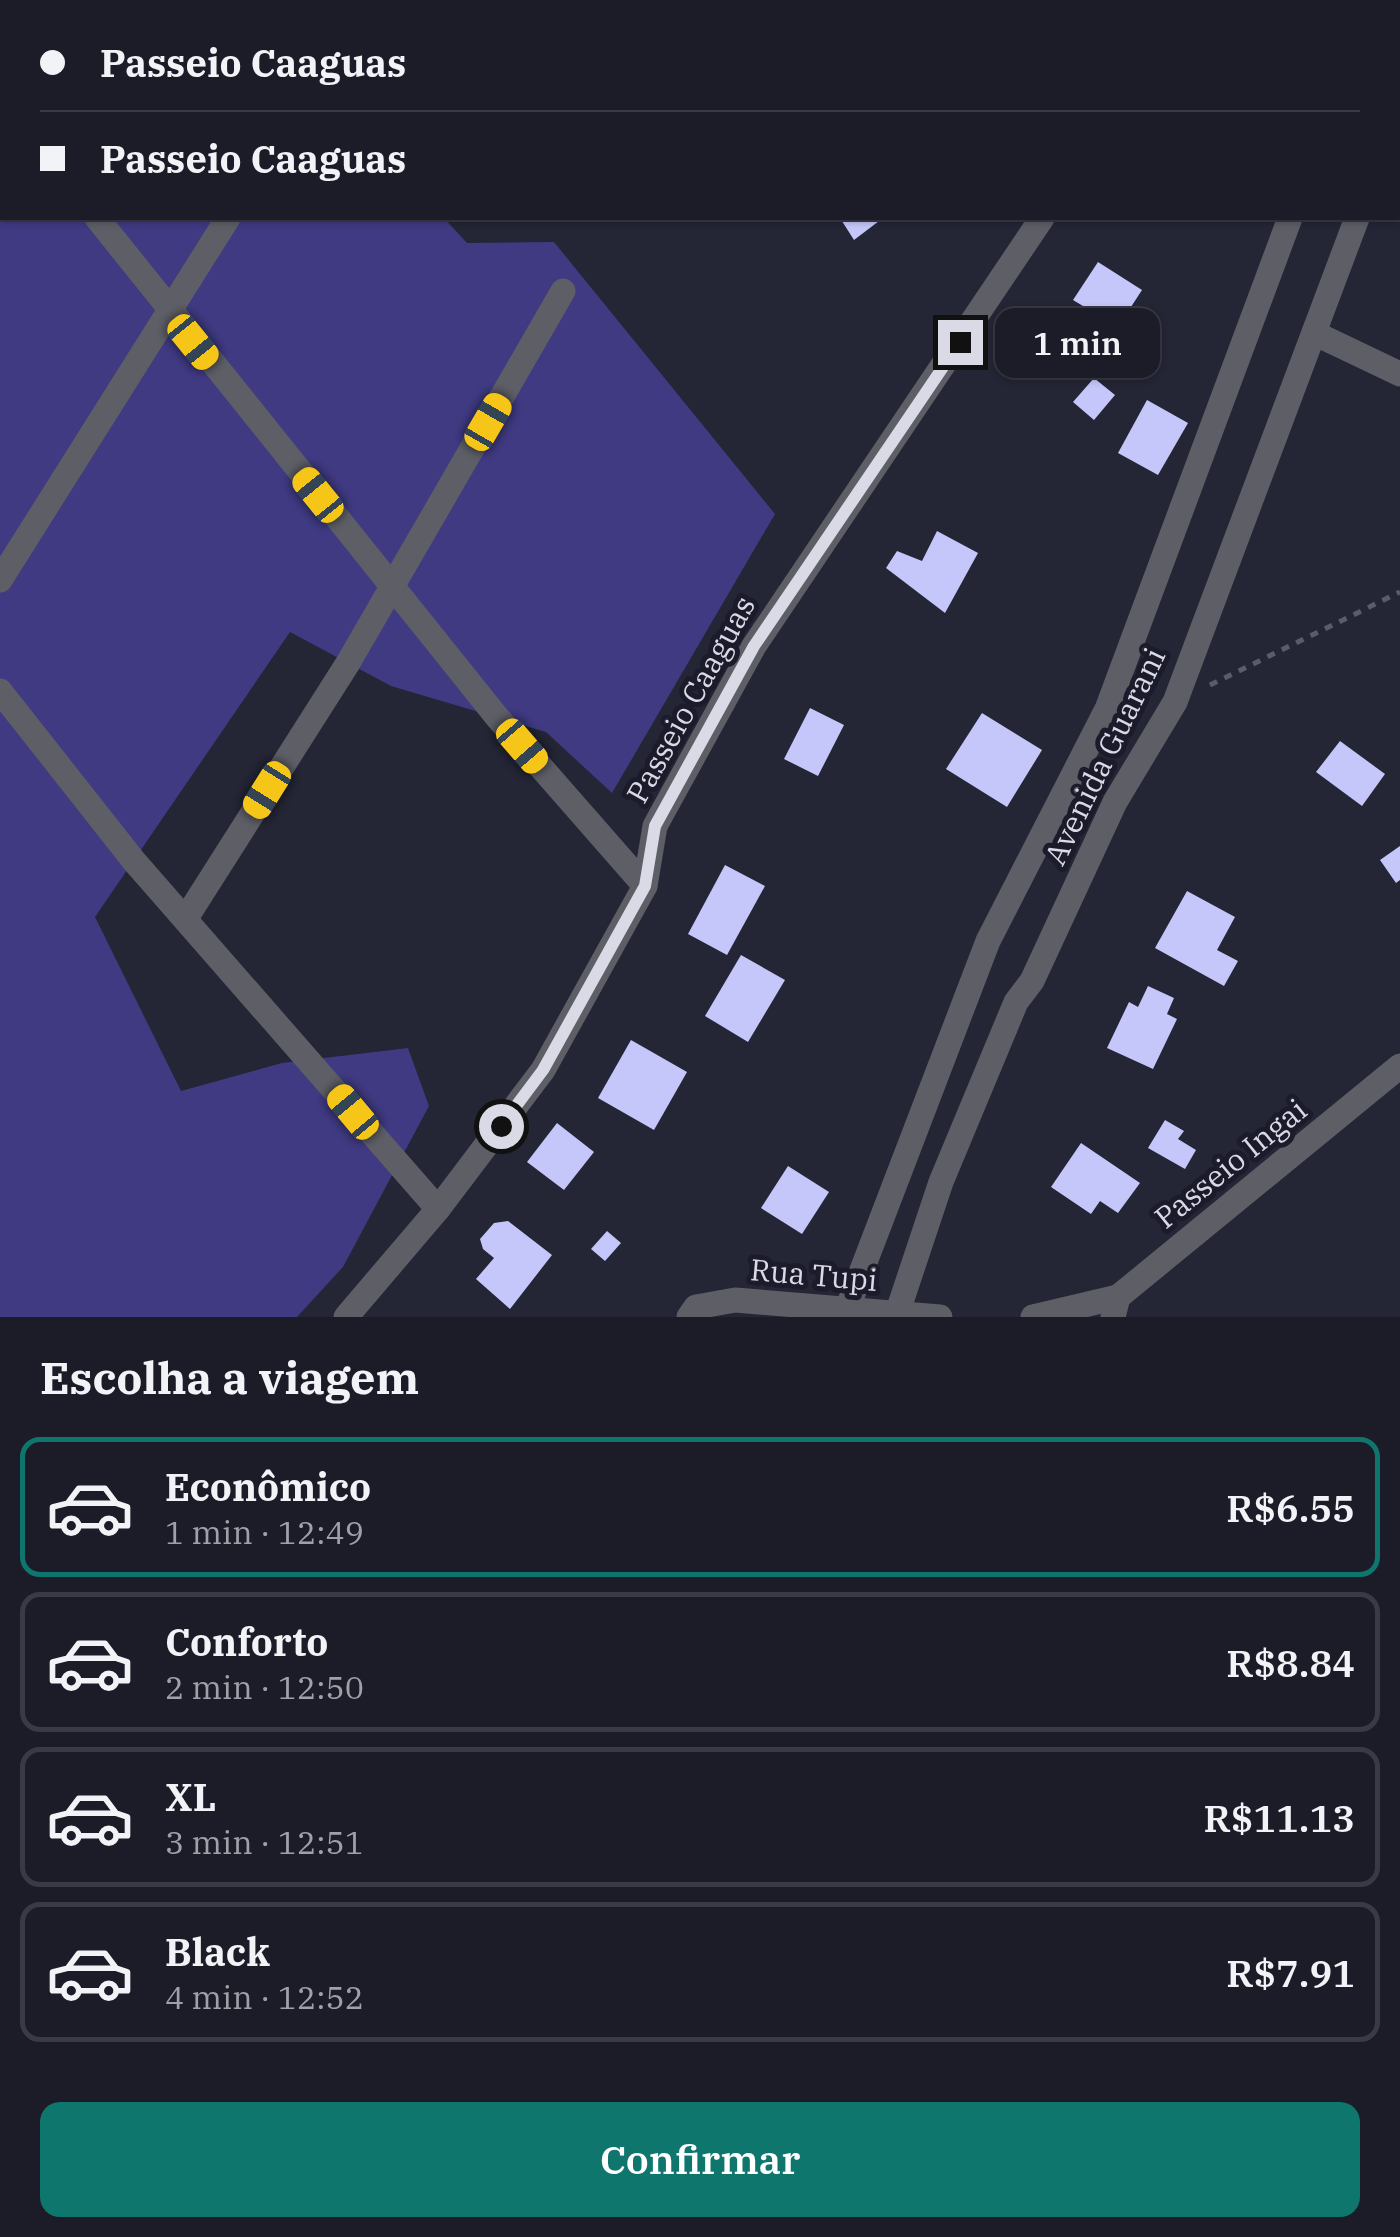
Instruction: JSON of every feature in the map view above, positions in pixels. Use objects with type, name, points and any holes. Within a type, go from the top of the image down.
[{"type":"street","points":[[99,220],[497,717],[645,886]]},
{"type":"street","points":[[0,580],[227,220]]},
{"type":"street","name":"Passeio Caaguas","points":[[346,1317],[438,1209],[543,1070],[645,886],[655,826],[754,646],[1041,220]]},
{"type":"street","name":"Avenida Guarani","points":[[845,1314],[988,941],[1107,708],[1289,220]]},
{"type":"street","name":"Avenida Guarani","points":[[896,1315],[941,1182],[1016,1002],[1032,981],[1115,802],[1175,702],[1356,220]]},
{"type":"street","points":[[186,918],[393,586],[564,291]]},
{"type":"street","points":[[1314,333],[1400,374]]},
{"type":"street","points":[[0,691],[134,861],[438,1209]]},
{"type":"street","name":"Passeio Ingai","points":[[1115,1307],[1400,1066]]},
{"type":"street","name":"Rua Tupi","points":[[689,1317],[696,1307],[736,1300],[845,1314],[940,1317]]},
{"type":"street","points":[[1033,1317],[1115,1307]]},
{"type":"path","points":[[1175,702],[1400,592]]},
{"type":"shaded area","points":[[0,220],[446,220],[467,243],[554,242],[775,514],[612,793],[546,732],[391,686],[290,632],[95,917],[181,1091],[282,1063],[408,1048],[429,1106],[343,1267],[297,1317],[0,1317]]},
{"type":"building","points":[[841,220],[880,220],[854,240]]},
{"type":"building","points":[[1098,262],[1142,290],[1118,327],[1073,300]]},
{"type":"building","points":[[1094,378],[1115,395],[1094,420],[1073,402]]},
{"type":"building","points":[[1147,400],[1188,423],[1158,475],[1118,453]]},
{"type":"building","points":[[937,531],[978,553],[945,613],[886,568],[897,551],[922,561]]},
{"type":"building","points":[[810,708],[844,725],[818,776],[784,759]]},
{"type":"building","points":[[982,713],[1042,750],[1007,807],[946,769]]},
{"type":"building","points":[[1340,741],[1385,774],[1362,806],[1316,772]]},
{"type":"building","points":[[1400,846],[1400,880],[1396,883],[1380,860]]},
{"type":"building","points":[[725,865],[765,886],[727,955],[688,934]]},
{"type":"building","points":[[1187,891],[1235,917],[1217,950],[1238,961],[1224,986],[1155,948]]},
{"type":"building","points":[[741,955],[785,980],[748,1042],[705,1016]]},
{"type":"building","points":[[1148,986],[1174,998],[1167,1014],[1177,1019],[1153,1069],[1107,1048],[1129,1002],[1138,1007]]},
{"type":"building","points":[[631,1040],[687,1072],[654,1130],[598,1098]]},
{"type":"building","points":[[1165,1120],[1184,1131],[1178,1139],[1196,1150],[1185,1169],[1148,1148]]},
{"type":"building","points":[[557,1123],[594,1152],[564,1190],[527,1162]]},
{"type":"building","points":[[1081,1143],[1140,1183],[1118,1213],[1100,1201],[1091,1214],[1051,1187]]},
{"type":"building","points":[[788,1166],[829,1192],[802,1234],[761,1208]]},
{"type":"building","points":[[508,1221],[552,1255],[510,1309],[476,1279],[494,1258],[483,1249],[480,1239],[494,1223]]},
{"type":"building","points":[[607,1231],[621,1243],[605,1261],[591,1249]]},
{"type":"route","points":[[501,1126],[543,1070],[645,886],[655,826],[754,646],[960,342]]}]
